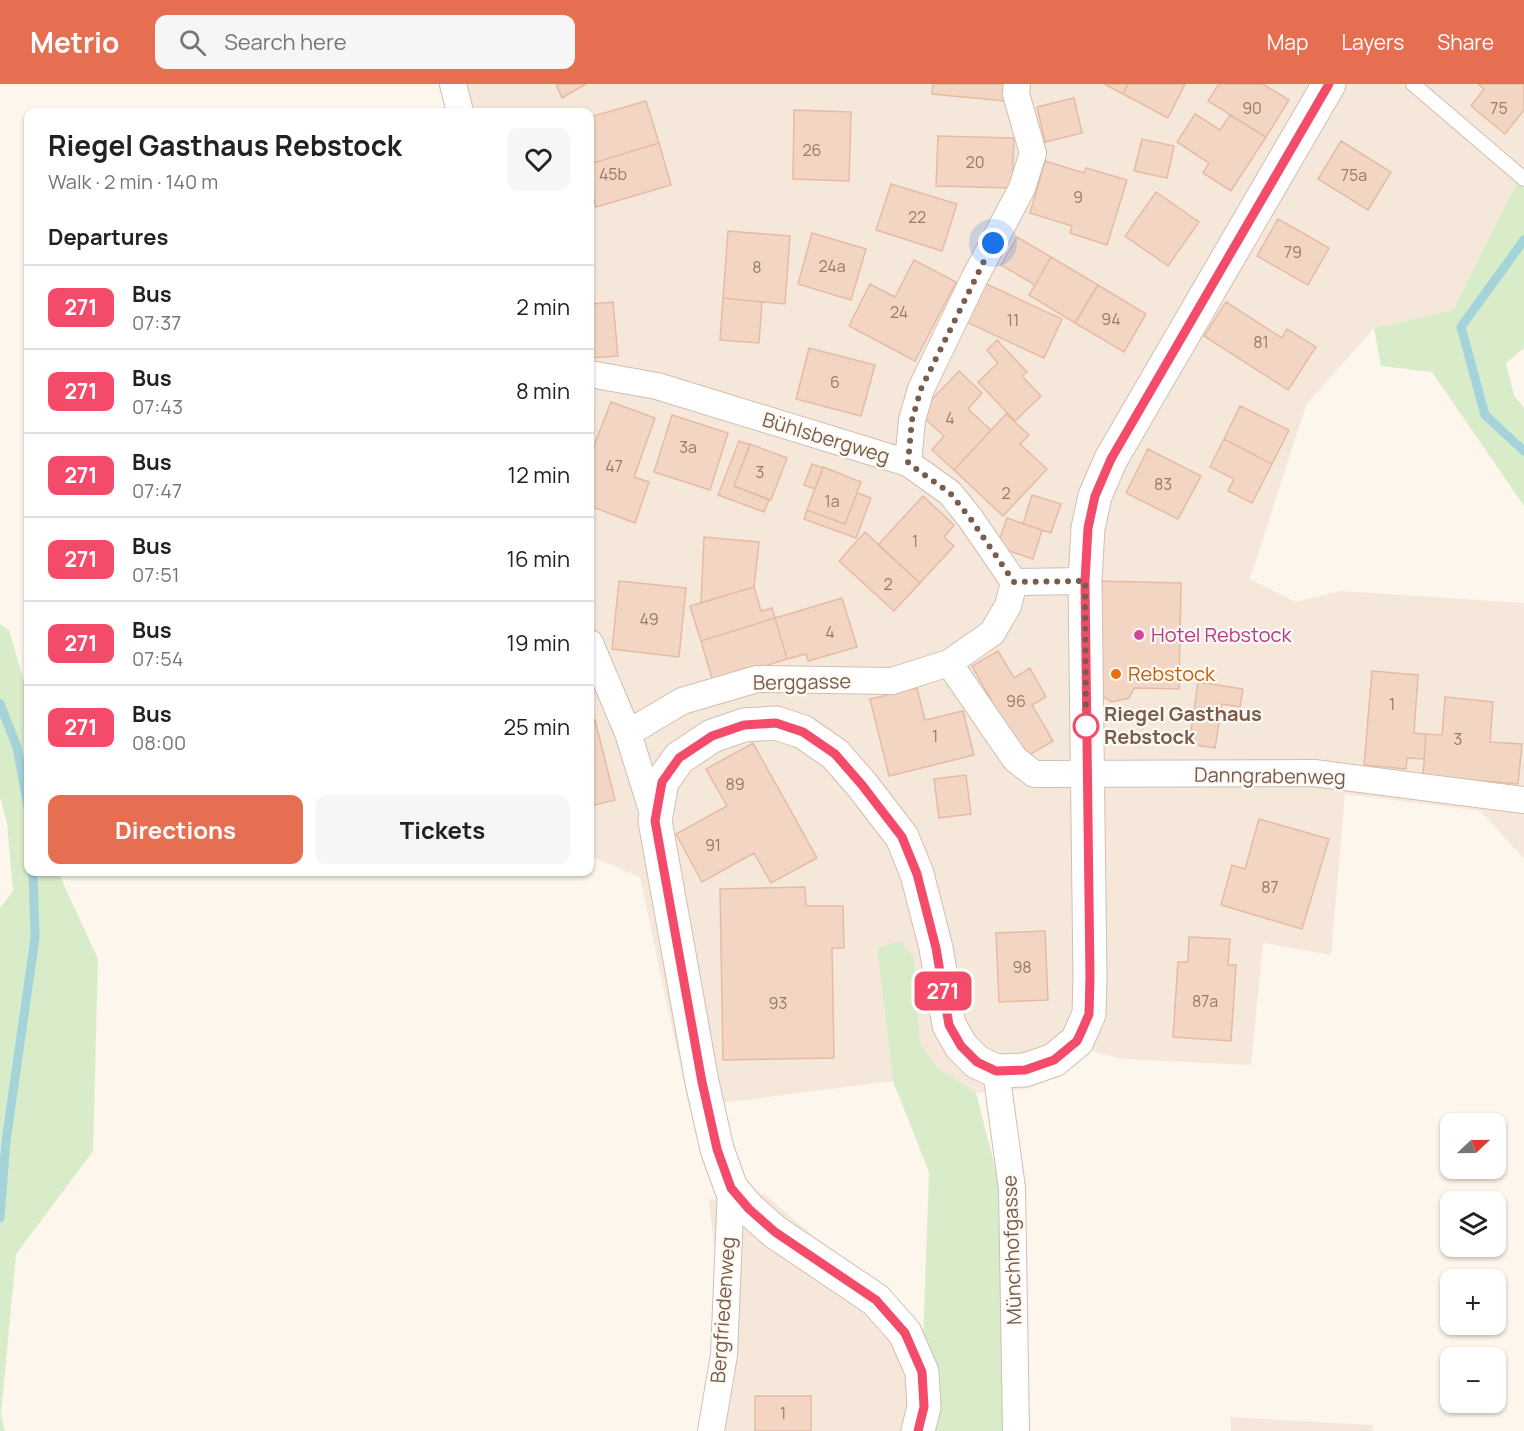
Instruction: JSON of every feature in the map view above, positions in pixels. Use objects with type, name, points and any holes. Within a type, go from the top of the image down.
[{"type":"street","points":[[453,84],[459,108]]},
{"type":"street","points":[[908,463],[912,420],[921,389],[974,279],[1023,188],[1033,153],[1016,94],[1017,84]]},
{"type":"street","points":[[655,821],[662,782],[679,758],[712,736],[744,725],[776,723],[803,732],[835,754],[902,837],[917,874],[936,948],[949,1025],[961,1046],[977,1062],[996,1071],[1025,1070],[1054,1060],[1077,1041],[1089,1014],[1085,581],[1088,528],[1095,496],[1111,459],[1329,84]]},
{"type":"street","name":"Bühlsbergweg","points":[[594,375],[657,386],[908,463],[950,493],[1014,582]]},
{"type":"street","points":[[1014,582],[1085,581]]},
{"type":"street","name":"Berggasse","points":[[628,733],[682,701],[757,680],[892,681],[949,663],[992,633],[1008,606],[1014,582]]},
{"type":"street","points":[[594,652],[628,733],[655,821],[702,1082],[717,1149],[731,1188],[749,1209],[775,1232],[876,1300],[905,1333],[922,1372],[924,1407],[918,1431]]},
{"type":"street","points":[[949,663],[1015,759],[1034,774],[1086,775]]},
{"type":"street","name":"Danngrabenweg","points":[[1086,775],[1314,773],[1524,800]]},
{"type":"street","name":"Münchhofgasse","points":[[996,1071],[1012,1188],[1016,1431]]},
{"type":"street","name":"Bergfriedenweg","points":[[711,1431],[724,1355],[731,1188]]},
{"type":"lane","points":[[1413,84],[1524,179]]},
{"type":"shaded area","points":[[451,84],[1524,84],[1524,169],[1453,310],[1374,328],[1306,405],[1250,579],[1296,602],[1341,591],[1524,603],[1524,859],[1481,811],[1345,794],[1331,955],[1263,943],[1251,1065],[1122,1059],[1088,1050],[1075,1065],[1027,1089],[976,1093],[937,1067],[920,1044],[914,957],[877,948],[893,1081],[689,1107],[640,877],[594,858],[594,108],[448,108]]},
{"type":"shaded area","points":[[764,1194],[811,1234],[890,1295],[923,1342],[941,1388],[935,1431],[702,1431],[719,1295],[709,1199]]},
{"type":"shaded area","points":[[1230,1417],[1372,1425],[1373,1431],[1231,1431]]},
{"type":"green space","points":[[1524,169],[1524,348],[1506,363],[1514,395],[1524,408],[1524,506],[1432,372],[1381,366],[1374,328],[1453,310]]},
{"type":"green space","points":[[0,624],[9,630],[24,681],[24,876],[60,876],[98,959],[93,1151],[16,1254],[1,1415],[5,1431],[0,1431],[0,908],[13,891],[7,823],[0,797]]},
{"type":"green space","points":[[900,941],[914,957],[920,1044],[937,1067],[976,1093],[1001,1190],[1022,1431],[935,1431],[941,1388],[923,1342],[929,1172],[893,1081],[877,948]]},
{"type":"building","points":[[556,84],[586,84],[562,98]]},
{"type":"building","points":[[933,84],[1007,84],[1005,101],[932,94]]},
{"type":"building","points":[[1104,84],[1128,84],[1123,94]]},
{"type":"building","points":[[1128,84],[1185,84],[1168,118],[1123,94]]},
{"type":"building","points":[[1219,84],[1263,84],[1289,100],[1266,137],[1208,101]]},
{"type":"building","points":[[1478,84],[1524,84],[1524,110],[1505,134],[1471,106],[1484,89]]},
{"type":"building","points":[[1074,98],[1082,133],[1045,142],[1037,107]]},
{"type":"building","points":[[646,101],[659,143],[594,163],[594,116]]},
{"type":"building","points":[[794,110],[851,112],[849,181],[793,179]]},
{"type":"building","points":[[1195,114],[1220,130],[1230,115],[1266,137],[1231,191],[1203,173],[1209,163],[1177,142]]},
{"type":"building","points":[[938,136],[1014,138],[1012,188],[936,186]]},
{"type":"building","points":[[1142,139],[1174,146],[1167,178],[1134,171]]},
{"type":"building","points":[[1341,141],[1391,172],[1368,210],[1318,179]]},
{"type":"building","points":[[659,143],[671,185],[596,207],[594,163]]},
{"type":"building","points":[[1045,161],[1084,173],[1086,168],[1127,180],[1107,245],[1070,233],[1072,226],[1030,213]]},
{"type":"building","points":[[891,184],[957,204],[942,251],[876,230]]},
{"type":"building","points":[[1156,192],[1199,222],[1168,266],[1125,236]]},
{"type":"building","points":[[1278,219],[1329,248],[1308,285],[1257,256]]},
{"type":"building","points":[[728,231],[790,236],[785,304],[723,298]]},
{"type":"building","points":[[812,233],[866,249],[851,300],[798,284]]},
{"type":"building","points":[[1017,237],[1051,257],[1035,285],[1001,265]]},
{"type":"building","points":[[1051,257],[1098,285],[1075,323],[1029,295]]},
{"type":"building","points":[[914,260],[956,282],[915,361],[849,326],[870,284],[895,297]]},
{"type":"building","points":[[982,282],[1062,319],[1044,358],[964,321]]},
{"type":"building","points":[[1098,285],[1146,314],[1124,352],[1075,323]]},
{"type":"building","points":[[723,298],[762,302],[759,343],[720,340]]},
{"type":"building","points":[[613,302],[618,356],[594,358],[594,304]]},
{"type":"building","points":[[1226,302],[1282,338],[1287,329],[1316,347],[1288,390],[1204,336]]},
{"type":"building","points":[[997,340],[1027,372],[1022,376],[1041,396],[1015,421],[978,382],[998,363],[987,350]]},
{"type":"building","points":[[809,348],[875,365],[861,416],[796,399]]},
{"type":"building","points":[[959,371],[982,393],[968,409],[991,430],[954,470],[932,450],[944,436],[919,413]]},
{"type":"building","points":[[611,402],[655,418],[634,477],[649,482],[635,523],[594,508],[594,446]]},
{"type":"building","points":[[1240,406],[1289,430],[1272,464],[1224,439]]},
{"type":"building","points":[[1006,414],[1029,435],[1020,444],[1047,469],[1003,516],[954,470]]},
{"type":"building","points":[[672,415],[728,433],[710,490],[654,472]]},
{"type":"building","points":[[1224,439],[1272,464],[1252,503],[1228,491],[1234,479],[1210,467]]},
{"type":"building","points":[[739,441],[750,445],[734,486],[769,500],[764,512],[718,495]]},
{"type":"building","points":[[750,444],[787,458],[771,500],[734,486]]},
{"type":"building","points":[[1148,449],[1201,476],[1178,519],[1126,493]]},
{"type":"building","points":[[812,464],[823,468],[815,489],[804,485]]},
{"type":"building","points":[[823,467],[861,482],[845,524],[807,510]]},
{"type":"building","points":[[857,493],[871,498],[856,538],[804,519],[807,510],[845,524]]},
{"type":"building","points":[[1032,495],[1061,504],[1051,533],[1023,524]]},
{"type":"building","points":[[923,496],[954,525],[944,537],[954,546],[920,583],[878,545]]},
{"type":"building","points":[[1007,518],[1042,530],[1033,559],[997,547]]},
{"type":"building","points":[[865,532],[920,583],[894,611],[839,561]]},
{"type":"building","points":[[704,537],[759,542],[754,587],[701,603]]},
{"type":"building","points":[[619,581],[686,588],[679,657],[612,649]]},
{"type":"building","name":"Hotel Rebstock","points":[[1099,581],[1181,583],[1179,689],[1134,688],[1129,698],[1112,702],[1102,696]]},
{"type":"building","points":[[754,587],[761,611],[772,608],[775,618],[701,641],[690,606]]},
{"type":"building","points":[[842,598],[857,647],[808,661],[806,654],[787,659],[775,618]]},
{"type":"building","points":[[775,618],[787,659],[713,682],[701,641]]},
{"type":"building","points":[[998,651],[1014,678],[1030,668],[1046,697],[1032,705],[1053,741],[1024,758],[972,666]]},
{"type":"building","points":[[1372,671],[1418,675],[1414,733],[1426,734],[1424,759],[1407,758],[1406,769],[1364,765]]},
{"type":"building","points":[[1198,682],[1243,689],[1240,707],[1222,704],[1215,748],[1189,744]]},
{"type":"building","points":[[917,688],[925,720],[963,711],[974,755],[889,776],[870,699]]},
{"type":"building","points":[[1445,697],[1493,702],[1490,742],[1522,744],[1518,784],[1423,776],[1426,734],[1442,735]]},
{"type":"building","points":[[594,720],[615,800],[594,805]]},
{"type":"building","points":[[753,743],[817,858],[771,883],[754,853],[702,882],[676,834],[727,806],[706,769]]},
{"type":"building","points":[[966,775],[971,814],[939,818],[934,779]]},
{"type":"building","points":[[1259,819],[1329,839],[1302,929],[1221,905],[1232,865],[1245,869]]},
{"type":"building","points":[[805,887],[806,906],[843,906],[844,948],[832,948],[834,1058],[723,1060],[720,889]]},
{"type":"building","points":[[1045,931],[1048,1000],[999,1002],[996,933]]},
{"type":"building","points":[[1189,937],[1230,939],[1228,965],[1236,965],[1231,1041],[1173,1037],[1178,962],[1188,962]]},
{"type":"building","points":[[755,1396],[811,1396],[811,1431],[755,1431]]},
{"type":"waterway","points":[[1524,240],[1461,327],[1485,415],[1524,451]]},
{"type":"waterway","points":[[0,704],[17,747],[24,785]]},
{"type":"waterway","points":[[0,1218],[6,1141],[35,938],[33,876]]},
{"type":"bus line","name":"271","points":[[918,1431],[924,1407],[922,1372],[905,1333],[876,1300],[775,1232],[749,1209],[731,1188],[717,1149],[702,1082],[655,821],[662,782],[679,758],[712,736],[744,725],[776,723],[803,732],[835,754],[902,837],[917,874],[936,948],[949,1025],[961,1046],[977,1062],[996,1071],[1025,1070],[1054,1060],[1077,1041],[1089,1014],[1085,581],[1088,528],[1095,496],[1111,459],[1329,84]]},
{"type":"place","name":"Hotel Rebstock","points":[[1139,635]]},
{"type":"place","name":"Rebstock","points":[[1116,674]]},
{"type":"place","name":"Riegel Gasthaus Rebstock","points":[[1086,726]]},
{"type":"route","points":[[993,243],[921,389],[912,420],[908,463],[950,493],[1014,582],[1085,581],[1086,726]]}]
